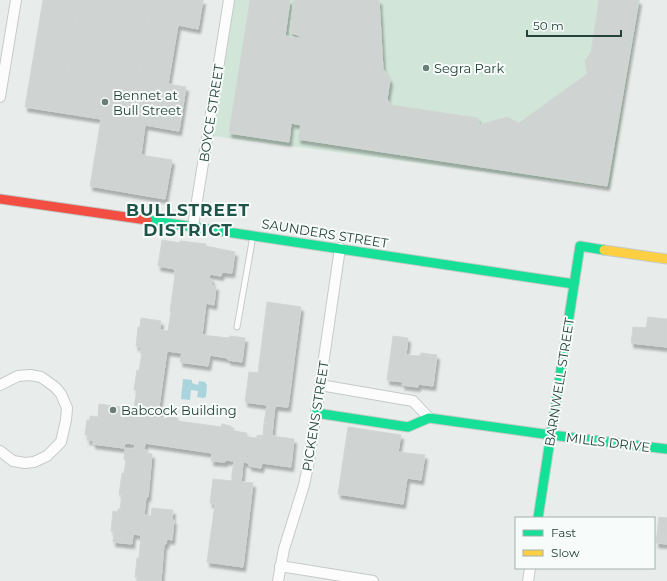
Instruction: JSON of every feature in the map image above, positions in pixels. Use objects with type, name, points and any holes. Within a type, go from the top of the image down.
[{"type":"street","points":[[0,97],[16,0]]},
{"type":"street","name":"BOYCE STREET","points":[[193,226],[229,0]]},
{"type":"street","name":"SAUNDERS STREET","points":[[0,199],[254,235],[574,284]]},
{"type":"street","name":"BARNWELL STREET","points":[[538,517],[580,246],[667,259]]},
{"type":"street","name":"PICKENS STREET","points":[[278,581],[288,531],[304,485],[340,248]]},
{"type":"street","points":[[0,385],[18,376],[30,374],[41,377],[55,387],[64,399],[67,408],[61,442],[47,456],[34,462],[25,463],[13,461],[0,451]]},
{"type":"street","points":[[316,413],[408,427],[429,418],[413,401],[320,385]]},
{"type":"street","name":"MILLS DRIVE","points":[[429,418],[667,449]]},
{"type":"street","points":[[280,566],[373,581]]},
{"type":"street","points":[[528,581],[530,569]]},
{"type":"lane","points":[[238,327],[254,235]]},
{"type":"green space","name":"Segra Park","points":[[234,0],[640,0],[610,188],[213,136]]},
{"type":"water","points":[[183,379],[192,380],[192,383],[198,385],[199,381],[205,382],[207,385],[206,397],[197,397],[198,391],[191,390],[190,400],[181,399]]},
{"type":"building","name":"Bennet at Bull Street","points":[[43,0],[79,0],[65,86],[135,97],[151,0],[203,0],[198,29],[178,25],[168,84],[186,87],[179,131],[145,125],[141,155],[172,160],[165,199],[90,186],[101,119],[25,107]]},
{"type":"building","points":[[79,0],[151,0],[135,97],[65,86]]},
{"type":"building","points":[[250,0],[290,0],[285,36],[306,39],[305,65],[302,65],[301,125],[291,123],[289,142],[229,133]]},
{"type":"building","points":[[294,0],[379,0],[383,69],[390,80],[387,99],[391,105],[478,118],[479,125],[507,117],[519,123],[587,74],[585,61],[591,52],[599,0],[639,0],[607,186],[298,139],[301,125],[302,65],[305,65],[306,39],[290,32]]},
{"type":"building","points":[[596,105],[603,115],[591,124],[583,115]]},
{"type":"building","points":[[531,120],[539,132],[511,153],[502,142]]},
{"type":"building","points":[[562,131],[569,141],[552,152],[545,143]]},
{"type":"building","name":"Babcock Building","points":[[162,240],[180,243],[180,241],[206,244],[206,246],[235,252],[232,273],[222,272],[221,276],[210,274],[209,279],[212,279],[211,285],[216,286],[214,305],[206,303],[202,335],[245,338],[242,362],[210,355],[208,366],[180,362],[182,353],[167,351],[159,407],[161,408],[158,418],[178,418],[178,421],[221,427],[222,424],[231,426],[231,428],[234,428],[233,431],[247,433],[247,437],[257,438],[257,435],[263,436],[264,423],[273,424],[272,436],[294,439],[291,467],[262,463],[261,468],[249,466],[249,463],[243,462],[242,475],[232,474],[234,461],[211,461],[212,453],[145,443],[144,450],[147,450],[146,453],[152,454],[148,497],[146,497],[144,515],[151,516],[152,508],[173,510],[172,520],[174,520],[172,540],[167,539],[166,544],[164,544],[161,581],[137,581],[137,577],[135,577],[137,558],[139,558],[141,535],[133,534],[132,544],[113,542],[114,532],[111,531],[113,511],[118,512],[118,509],[120,509],[122,495],[119,495],[122,473],[124,473],[126,460],[124,459],[125,448],[134,450],[135,444],[125,443],[124,448],[93,444],[93,440],[87,440],[88,435],[85,435],[87,420],[90,420],[90,416],[98,417],[99,404],[128,408],[127,414],[142,416],[143,413],[133,412],[137,390],[134,390],[137,370],[139,371],[142,353],[140,353],[141,347],[136,346],[138,327],[140,327],[141,318],[161,321],[160,330],[168,331],[171,312],[175,269],[158,266]]},
{"type":"building","points":[[267,302],[301,307],[288,407],[275,406],[273,424],[264,423],[267,405],[245,402],[249,372],[258,373]]},
{"type":"building","points":[[648,317],[667,319],[667,347],[631,343],[633,327],[646,328]]},
{"type":"building","points":[[393,336],[408,338],[406,355],[420,356],[421,353],[437,355],[433,386],[418,384],[418,387],[402,385],[403,382],[387,380]]},
{"type":"building","points":[[348,427],[401,435],[398,452],[425,455],[421,480],[407,478],[403,504],[338,494]]},
{"type":"building","points":[[232,474],[242,475],[241,482],[253,483],[243,567],[207,562],[215,504],[210,503],[213,479],[232,481]]},
{"type":"building","points":[[659,517],[667,518],[667,544],[656,543]]},
{"type":"traffic: fast","points":[[147,220],[574,284]]},
{"type":"traffic: fast","points":[[538,517],[580,246],[604,250]]},
{"type":"traffic: fast","points":[[316,413],[408,427],[429,418],[667,449]]},
{"type":"traffic: slow","points":[[604,250],[667,259]]},
{"type":"traffic: jam","points":[[0,199],[147,220]]},
{"type":"place","name":"Segra Park","points":[[426,68]]},
{"type":"place","name":"Bennet at Bull Street","points":[[105,102]]},
{"type":"place","name":"Babcock Building","points":[[113,410]]},
{"type":"district","name":"BULLSTREET DISTRICT","points":[[188,220]]}]
